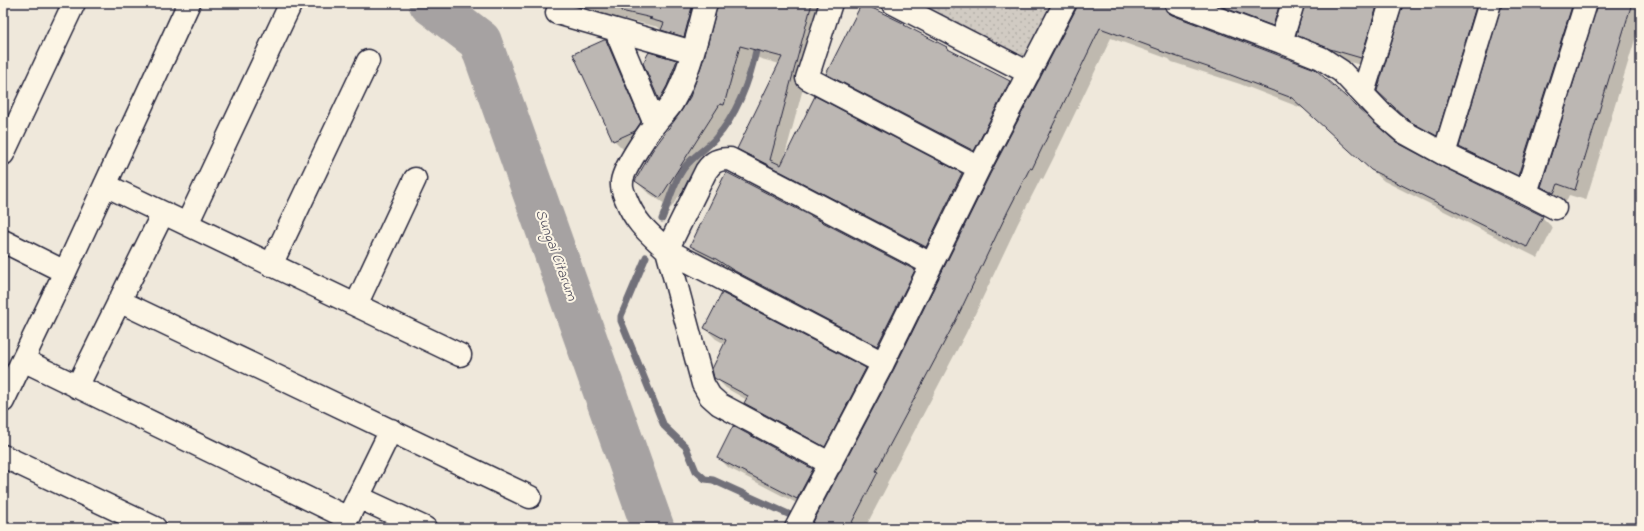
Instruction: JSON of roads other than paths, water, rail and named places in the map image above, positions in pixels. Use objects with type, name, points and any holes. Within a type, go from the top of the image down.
[{"type":"street","points":[[3,154],[74,3]]},
{"type":"street","points":[[3,401],[65,272],[189,3]]},
{"type":"street","points":[[187,224],[291,3]]},
{"type":"street","points":[[706,3],[693,52],[672,104],[655,124],[626,169],[622,185],[631,212],[640,226],[667,250],[883,363]]},
{"type":"street","points":[[830,3],[807,78],[979,168]]},
{"type":"street","points":[[894,3],[1029,73]]},
{"type":"street","points":[[796,528],[883,363],[979,168],[1065,3]]},
{"type":"street","points":[[1281,42],[1293,3]]},
{"type":"street","points":[[1363,93],[1391,3]]},
{"type":"street","points":[[1444,154],[1490,3]]},
{"type":"street","points":[[1526,193],[1586,3]]},
{"type":"street","points":[[1180,4],[1321,58],[1340,71],[1381,113],[1402,131],[1444,154],[1555,208]]},
{"type":"street","points":[[557,13],[693,52]]},
{"type":"street","points":[[616,31],[655,124]]},
{"type":"street","points":[[271,265],[368,61]]},
{"type":"street","points":[[831,464],[719,404],[710,396],[703,384],[667,250],[712,163],[720,159],[730,159],[931,264]]},
{"type":"street","points":[[356,306],[415,179]]},
{"type":"street","points":[[105,186],[460,355]]},
{"type":"street","points":[[76,387],[163,213]]},
{"type":"street","points":[[3,241],[65,272]]},
{"type":"street","points":[[119,301],[530,497]]},
{"type":"street","points":[[23,360],[346,523],[391,430]]},
{"type":"street","points":[[3,456],[155,528]]},
{"type":"street","points":[[358,497],[425,528]]},
{"type":"waterway","name":"Sungai Citarum","points":[[430,3],[480,41],[653,528]]},
{"type":"waterway","points":[[662,219],[683,169],[715,139],[731,118],[748,81],[758,42]]},
{"type":"waterway","points":[[646,257],[621,316],[621,321],[664,426],[686,447],[696,471],[705,479],[713,480],[797,518]]}]
